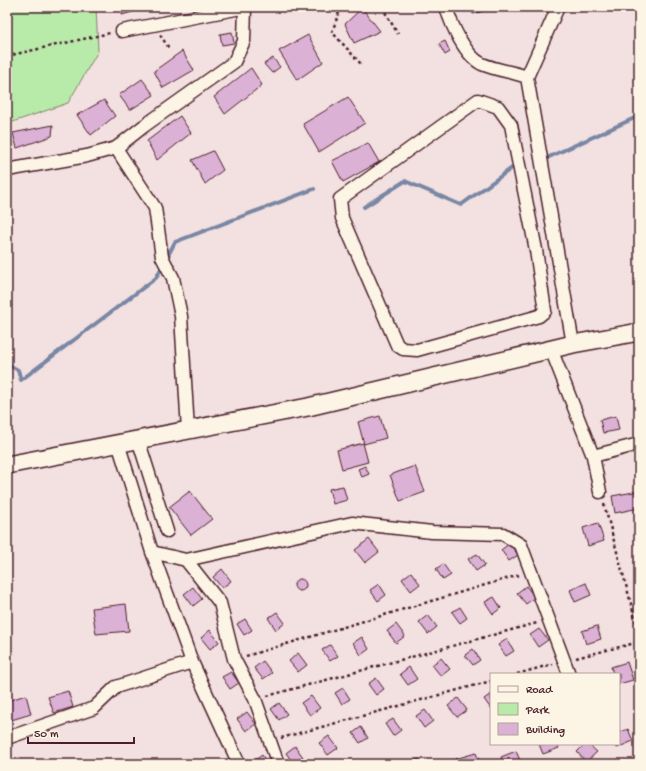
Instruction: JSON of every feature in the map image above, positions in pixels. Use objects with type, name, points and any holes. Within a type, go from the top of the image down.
[{"type":"main road","points":[[7,464],[308,407],[573,344],[639,332]]},
{"type":"street","points":[[7,170],[87,156],[116,148],[144,126],[234,62],[244,41],[246,7],[122,31]]},
{"type":"street","points":[[446,7],[459,37],[469,52],[481,63],[527,77]]},
{"type":"street","points":[[558,7],[527,77],[573,344]]},
{"type":"street","points":[[478,100],[498,107],[511,125],[536,250],[545,311],[543,314],[417,350],[403,349],[397,345],[342,218],[340,199],[478,100]]},
{"type":"street","points":[[116,148],[155,208],[162,257],[172,278],[181,316],[188,430]]},
{"type":"street","points":[[536,250],[555,246]]},
{"type":"street","points":[[551,349],[593,456],[600,492]]},
{"type":"street","points":[[138,439],[167,531]]},
{"type":"street","points":[[118,443],[152,552],[192,662],[239,764]]},
{"type":"street","points":[[593,456],[639,444]]},
{"type":"street","points":[[152,552],[186,560],[352,523],[432,532],[503,534],[521,545],[569,673]]},
{"type":"street","points":[[186,560],[220,603],[234,659],[255,699],[268,741],[278,764]]},
{"type":"street","points":[[7,738],[94,708],[116,687],[192,662]]},
{"type":"path","points":[[340,7],[332,32],[361,64]]},
{"type":"path","points":[[382,7],[398,34]]},
{"type":"path","points":[[7,56],[122,31]]},
{"type":"path","points":[[600,492],[639,633]]},
{"type":"path","points":[[234,659],[531,572]]},
{"type":"path","points":[[255,699],[549,619]]},
{"type":"path","points":[[521,673],[639,642]]},
{"type":"path","points":[[268,741],[490,681]]},
{"type":"green space","points":[[7,7],[96,7],[98,51],[68,103],[7,124]]},
{"type":"building","points":[[122,7],[136,7],[136,11],[122,15]]},
{"type":"building","points":[[471,7],[486,7],[487,10],[473,14]]},
{"type":"building","points":[[362,8],[380,31],[354,43],[345,24]]},
{"type":"building","points":[[232,32],[234,43],[222,45],[220,34]]},
{"type":"building","points":[[308,35],[323,62],[297,80],[279,51]]},
{"type":"building","points":[[445,41],[450,52],[445,55],[439,44]]},
{"type":"building","points":[[182,51],[194,70],[163,88],[154,71]]},
{"type":"building","points":[[273,58],[280,67],[272,73],[264,64]]},
{"type":"building","points":[[251,68],[262,85],[225,114],[214,97]]},
{"type":"building","points":[[142,79],[154,95],[130,110],[119,95]]},
{"type":"building","points":[[348,97],[365,123],[319,152],[303,124]]},
{"type":"building","points":[[104,100],[115,116],[91,135],[77,115]]},
{"type":"building","points":[[180,116],[191,133],[157,160],[147,141]]},
{"type":"building","points":[[53,125],[52,136],[17,148],[13,133]]},
{"type":"building","points":[[368,143],[379,162],[343,182],[332,161]]},
{"type":"building","points":[[213,151],[223,170],[205,184],[192,160]]},
{"type":"building","points":[[380,416],[386,438],[364,444],[358,422]]},
{"type":"building","points":[[616,416],[619,430],[603,433],[600,420]]},
{"type":"building","points":[[363,443],[368,462],[342,469],[337,450]]},
{"type":"building","points":[[365,466],[369,474],[362,477],[358,469]]},
{"type":"building","points":[[415,466],[425,492],[400,501],[390,475]]},
{"type":"building","points":[[343,486],[347,500],[333,504],[329,489]]},
{"type":"building","points":[[190,491],[212,519],[191,535],[169,507]]},
{"type":"building","points":[[639,491],[639,508],[615,513],[612,496]]},
{"type":"building","points":[[598,523],[604,541],[588,546],[583,528]]},
{"type":"building","points":[[369,539],[379,552],[365,563],[355,550]]},
{"type":"building","points":[[510,543],[518,555],[509,561],[501,550]]},
{"type":"building","points":[[477,554],[485,565],[476,571],[468,559]]},
{"type":"building","points":[[443,564],[451,575],[443,580],[436,569]]},
{"type":"building","points":[[222,569],[231,581],[222,588],[213,577]]},
{"type":"building","points":[[411,572],[420,584],[411,591],[402,579]]},
{"type":"building","points":[[300,579],[304,581],[306,585],[304,589],[300,591],[296,589],[294,585],[296,581]]},
{"type":"building","points":[[586,583],[591,595],[575,602],[570,590]]},
{"type":"building","points":[[379,584],[386,595],[378,601],[370,590]]},
{"type":"building","points":[[526,586],[535,597],[526,604],[517,593]]},
{"type":"building","points":[[193,587],[202,599],[193,606],[184,594]]},
{"type":"building","points":[[7,592],[10,606],[7,607]]},
{"type":"building","points":[[494,597],[501,608],[493,614],[485,602]]},
{"type":"building","points":[[126,604],[129,631],[96,634],[92,608]]},
{"type":"building","points":[[460,607],[467,618],[460,623],[452,612]]},
{"type":"building","points":[[277,612],[285,623],[276,630],[268,618]]},
{"type":"building","points":[[428,615],[437,627],[428,634],[419,622]]},
{"type":"building","points":[[245,619],[252,630],[244,635],[237,624]]},
{"type":"building","points":[[396,624],[405,636],[396,643],[387,631]]},
{"type":"building","points":[[597,626],[601,639],[586,644],[582,631]]},
{"type":"building","points":[[539,629],[548,640],[538,647],[530,635]]},
{"type":"building","points":[[210,630],[219,642],[210,649],[201,638]]},
{"type":"building","points":[[362,637],[369,649],[361,655],[353,643]]},
{"type":"building","points":[[507,639],[514,651],[506,656],[498,645]]},
{"type":"building","points":[[330,645],[338,656],[330,661],[322,650]]},
{"type":"building","points":[[473,649],[480,660],[473,665],[465,655]]},
{"type":"building","points":[[298,653],[307,665],[298,672],[289,661]]},
{"type":"building","points":[[441,658],[450,669],[441,676],[432,665]]},
{"type":"building","points":[[263,661],[272,673],[263,679],[254,668]]},
{"type":"building","points":[[627,662],[633,680],[620,684],[620,673],[613,673],[611,667]]},
{"type":"building","points":[[409,667],[417,679],[408,685],[400,674]]},
{"type":"building","points":[[231,672],[239,683],[230,689],[222,677]]},
{"type":"building","points":[[376,678],[384,689],[376,695],[368,684]]},
{"type":"building","points":[[343,688],[350,699],[342,704],[335,693]]},
{"type":"building","points":[[68,691],[73,707],[54,713],[48,697]]},
{"type":"building","points":[[26,695],[31,714],[8,721],[7,701]]},
{"type":"building","points":[[490,695],[490,708],[484,699]]},
{"type":"building","points":[[311,696],[320,708],[310,715],[301,703]]},
{"type":"building","points":[[458,698],[467,710],[457,717],[448,706]]},
{"type":"building","points":[[279,703],[287,714],[279,720],[271,709]]},
{"type":"building","points":[[425,710],[433,721],[424,728],[416,716]]},
{"type":"building","points":[[247,712],[256,724],[246,731],[237,719]]},
{"type":"building","points":[[393,719],[401,730],[393,736],[385,724]]},
{"type":"building","points":[[361,727],[368,738],[360,743],[353,733]]},
{"type":"building","points":[[628,729],[633,741],[617,748],[616,745],[620,745],[620,733]]},
{"type":"building","points":[[329,736],[338,748],[328,755],[319,743]]},
{"type":"building","points":[[539,745],[558,745],[559,748],[543,754]]},
{"type":"building","points":[[584,745],[589,745],[597,752],[586,762],[577,752]]},
{"type":"building","points":[[295,746],[303,757],[294,764],[286,753]]},
{"type":"building","points":[[516,751],[521,763],[503,764],[501,757]]},
{"type":"building","points":[[476,753],[480,764],[457,764],[455,759]]},
{"type":"building","points":[[262,755],[268,764],[256,764],[254,761]]},
{"type":"building","points":[[419,759],[421,764],[405,764]]},
{"type":"waterway","points":[[549,157],[639,116]]},
{"type":"waterway","points":[[364,207],[405,181],[461,205],[516,165]]},
{"type":"waterway","points":[[166,259],[175,242],[314,189]]},
{"type":"waterway","points":[[7,364],[18,370],[21,380],[156,278],[163,265]]}]
